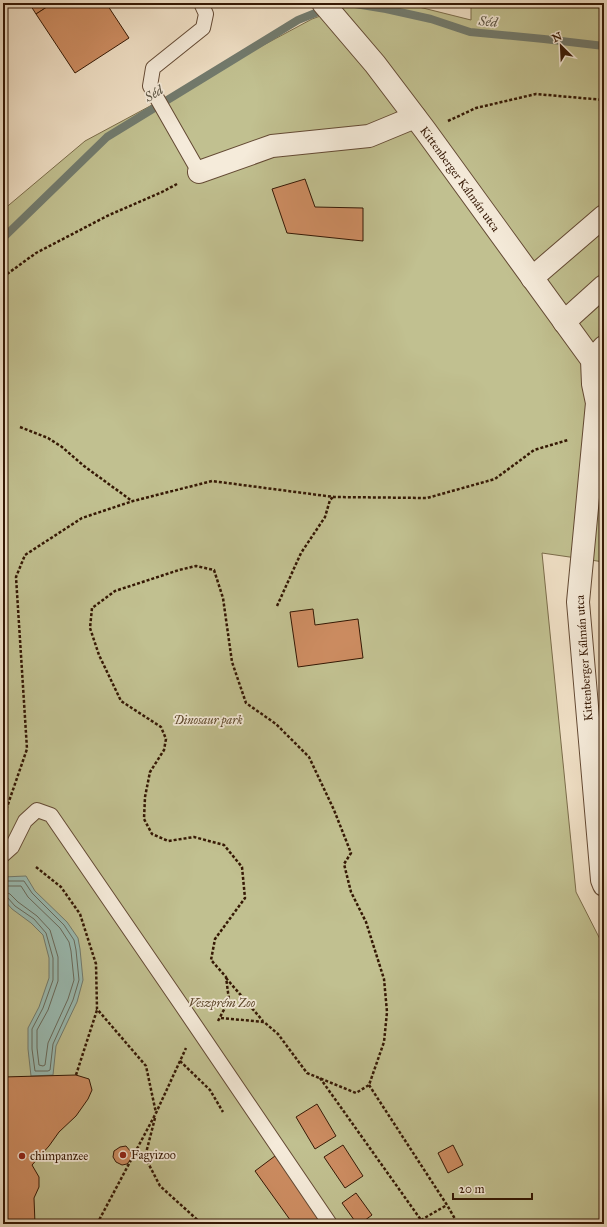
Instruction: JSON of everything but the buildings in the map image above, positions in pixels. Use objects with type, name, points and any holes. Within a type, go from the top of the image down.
[{"type":"street","name":"Kittenberger Kálmán utca","points":[[322,3],[375,64],[564,322],[600,358],[593,384],[597,403],[578,602],[602,880],[604,885]]},
{"type":"street","points":[[199,172],[272,146],[370,136],[420,124]]},
{"type":"street","points":[[532,278],[604,216]]},
{"type":"street","points":[[564,322],[604,286]]},
{"type":"lane","points":[[199,172],[150,86],[153,68],[204,28],[206,14],[201,3]]},
{"type":"lane","points":[[3,854],[12,847],[24,821],[37,810],[51,816],[330,1224]]},
{"type":"path","points":[[420,124],[476,108],[536,94],[604,100]]},
{"type":"path","points":[[3,277],[36,253],[109,215],[162,192],[199,172]]},
{"type":"path","points":[[20,427],[48,438],[62,447],[84,466],[133,501]]},
{"type":"path","points":[[3,813],[6,810],[27,749],[16,577],[26,555],[77,521],[133,501],[212,481],[334,497],[427,498],[496,479],[534,450],[594,433]]},
{"type":"path","points":[[277,606],[301,553],[325,517],[330,500],[334,497]]},
{"type":"path","points":[[196,566],[214,570],[223,598],[232,662],[246,704],[276,724],[309,757],[334,810],[351,853],[344,864],[351,892],[366,922],[384,979],[387,1012],[384,1042],[369,1085],[356,1093],[307,1073],[278,1034],[264,1022],[211,960],[215,939],[245,898],[242,867],[224,845],[194,837],[168,841],[152,834],[144,819],[145,797],[150,772],[164,750],[166,739],[161,726],[121,700],[99,655],[90,628],[92,608],[115,591],[196,566]]},
{"type":"path","points":[[36,867],[61,887],[80,914],[96,964],[97,1009],[76,1074]]},
{"type":"path","points":[[97,1224],[156,1113],[189,1042],[210,1030],[221,1018],[229,1000],[226,978]]},
{"type":"path","points":[[97,1009],[146,1066],[156,1113],[145,1157],[160,1186],[202,1224]]},
{"type":"path","points":[[221,1018],[264,1022]]},
{"type":"path","points":[[180,1062],[210,1090],[223,1112]]},
{"type":"path","points":[[320,1078],[421,1220]]},
{"type":"path","points":[[369,1085],[458,1224]]},
{"type":"path","points":[[416,1224],[447,1205]]},
{"type":"green space","points":[[356,3],[403,3],[471,20],[471,3],[604,3],[604,562],[542,553],[576,892],[604,947],[604,1224],[3,1224],[3,210],[85,141],[312,19]]},
{"type":"water","points":[[26,876],[35,891],[67,922],[78,938],[80,949],[83,980],[77,1002],[56,1046],[53,1075],[31,1076],[28,1049],[28,1028],[39,1007],[49,978],[49,958],[43,935],[31,923],[12,909],[3,899],[3,877]]},
{"type":"waterway","name":"Séd","points":[[3,238],[107,137],[298,20],[340,3]]},
{"type":"waterway","name":"Séd","points":[[349,3],[431,19],[470,32],[604,46]]},
{"type":"place","name":"Fagyizoo","points":[[123,1155]]},
{"type":"place","name":"chimpanzee","points":[[22,1156]]},
{"type":"park label","name":"Dinosaur park","points":[[208,720]]},
{"type":"park label","name":"Veszprém Zoo","points":[[222,1003]]}]
